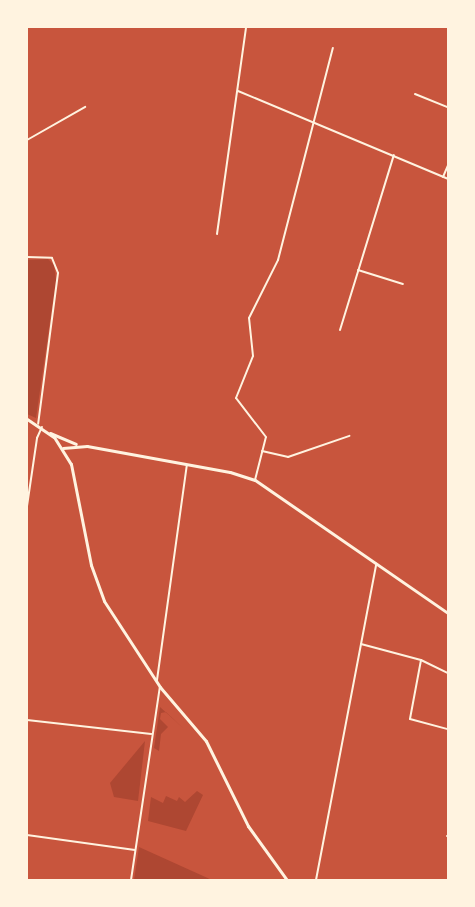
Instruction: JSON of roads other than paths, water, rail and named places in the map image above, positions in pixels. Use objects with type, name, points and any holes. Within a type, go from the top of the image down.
[{"type":"main road","points":[[27,419],[76,444],[255,480],[448,613]]},
{"type":"main road","points":[[49,432],[63,448],[77,480],[95,580],[156,683],[206,741],[249,826],[287,880]]},
{"type":"main road","points":[[63,448],[76,444]]},
{"type":"street","points":[[217,234],[246,27]]},
{"type":"street","points":[[255,480],[264,433],[237,403],[237,391],[253,356],[250,315],[278,260],[333,48]]},
{"type":"street","points":[[238,91],[448,179]]},
{"type":"street","points":[[415,94],[448,106]]},
{"type":"street","points":[[27,140],[85,107]]},
{"type":"street","points":[[340,330],[394,155]]},
{"type":"street","points":[[443,177],[448,165]]},
{"type":"street","points":[[27,257],[52,258],[58,273],[38,424]]},
{"type":"street","points":[[358,270],[403,284]]},
{"type":"street","points":[[27,506],[37,438],[42,427]]},
{"type":"street","points":[[262,451],[288,457],[349,436]]},
{"type":"street","points":[[156,683],[187,465]]},
{"type":"street","points":[[316,880],[376,564]]},
{"type":"street","points":[[361,644],[421,660],[448,673]]},
{"type":"street","points":[[421,660],[410,719],[448,729]]},
{"type":"street","points":[[131,880],[151,734],[160,687]]},
{"type":"street","points":[[27,720],[151,734]]},
{"type":"street","points":[[27,836],[135,850]]}]
